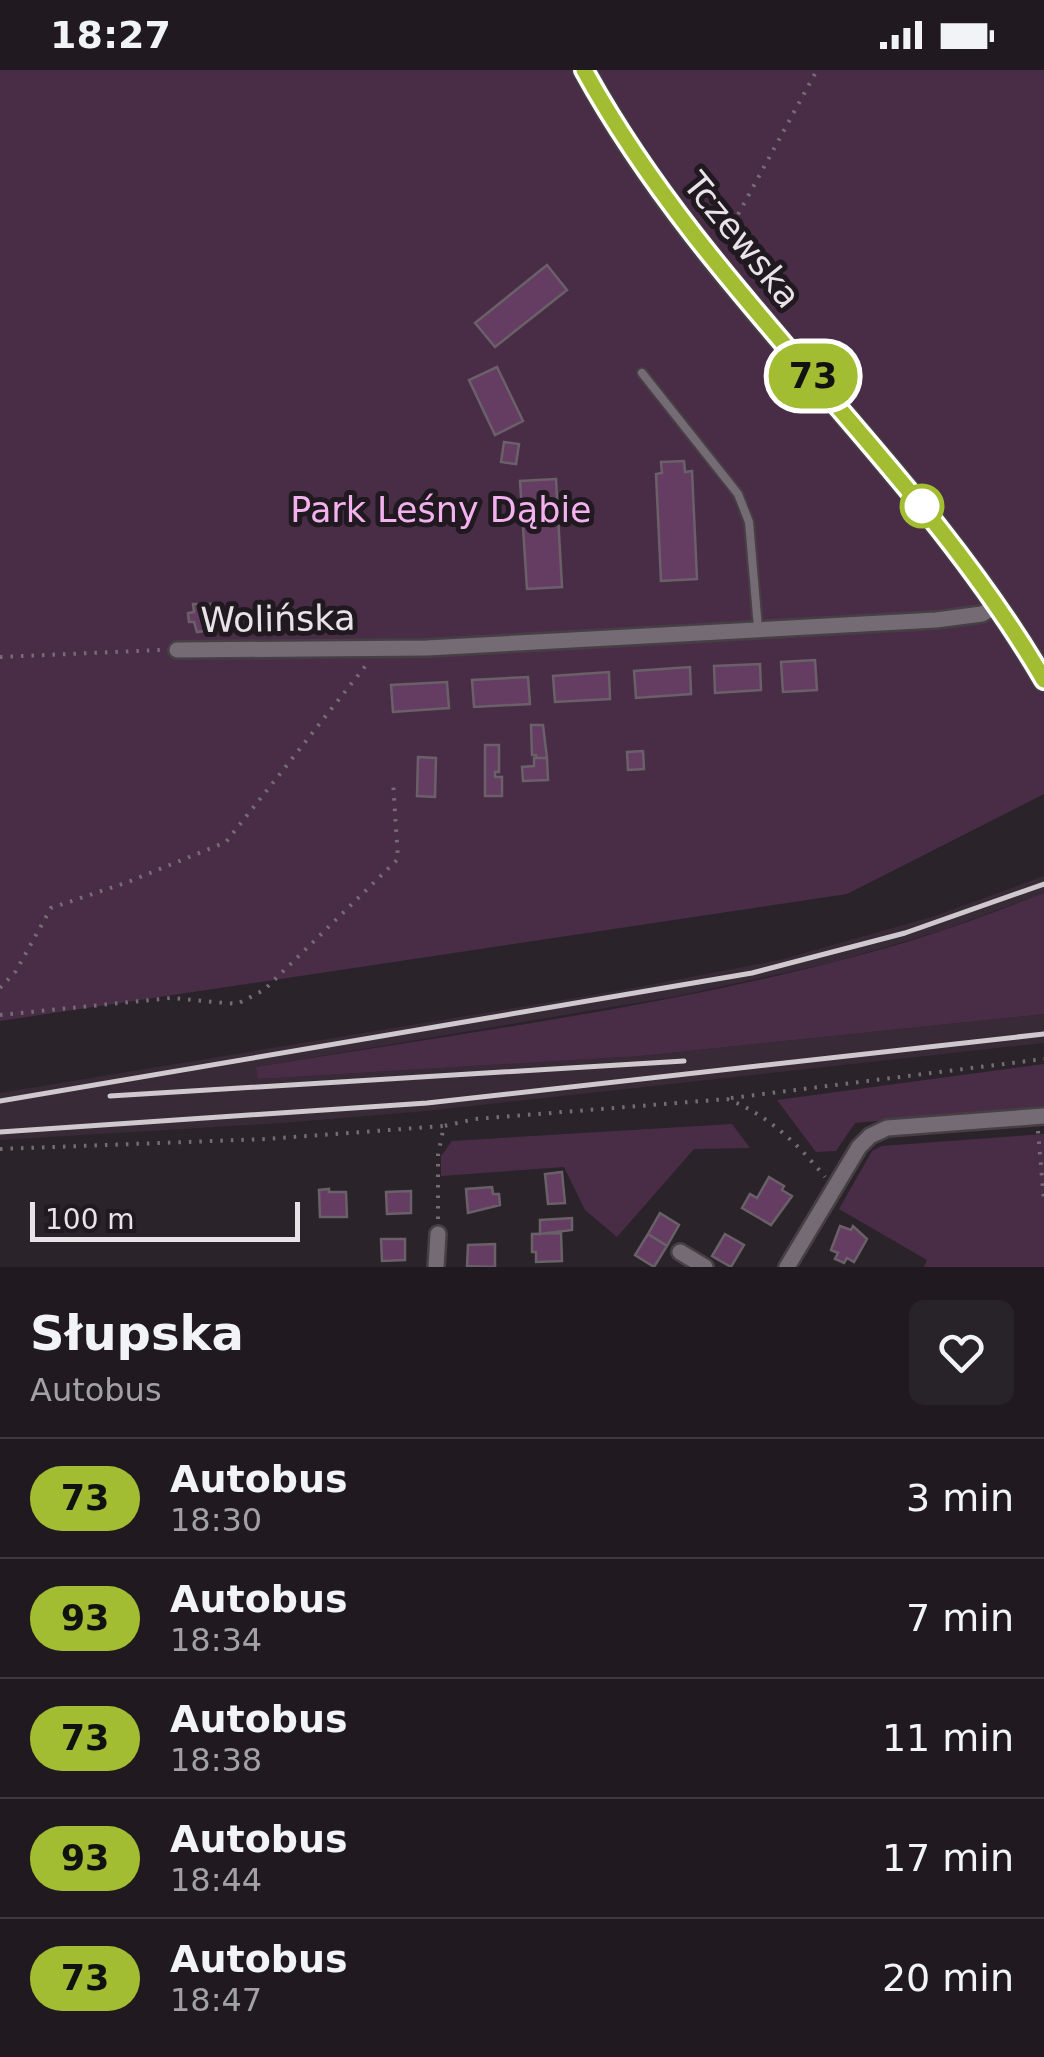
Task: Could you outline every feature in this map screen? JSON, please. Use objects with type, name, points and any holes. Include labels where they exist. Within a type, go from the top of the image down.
[{"type":"street","name":"Tczewska","points":[[584,70],[631,149],[712,258],[929,515],[1044,680]]},
{"type":"street","name":"Wolińska","points":[[170,650],[427,648],[936,620],[982,614],[996,606]]},
{"type":"street","points":[[787,1267],[859,1147],[870,1136],[887,1128],[1040,1116]]},
{"type":"street","points":[[436,1267],[438,1234]]},
{"type":"street","points":[[680,1252],[705,1267]]},
{"type":"lane","points":[[642,373],[738,494],[750,522],[758,629]]},
{"type":"path","points":[[712,258],[766,169],[817,70]]},
{"type":"path","points":[[0,988],[16,970],[51,908],[226,842],[380,648]]},
{"type":"path","name":"Wolińska","points":[[0,658],[82,651],[170,650]]},
{"type":"path","points":[[0,1015],[172,998],[237,1004],[264,990],[398,859],[394,781]]},
{"type":"path","points":[[0,1149],[248,1140],[444,1126],[475,1119],[727,1099],[1044,1059]]},
{"type":"path","points":[[727,1099],[751,1108],[801,1148],[834,1188]]},
{"type":"path","points":[[1040,1116],[1044,1201]]},
{"type":"path","points":[[438,1234],[438,1155],[444,1126]]},
{"type":"shaded area","points":[[1044,876],[1044,893],[940,931],[835,962],[677,996],[256,1067],[259,1079],[640,1056],[1044,1014],[1044,1043],[427,1111],[0,1140],[0,1093],[623,990],[780,960],[935,916]]},
{"type":"green space","name":"Park Leśny Dąbie","points":[[0,70],[1044,70],[1044,794],[847,894],[0,1021]]},
{"type":"green space","points":[[1044,893],[1044,1014],[640,1056],[258,1079],[256,1067],[652,1002],[808,968],[926,936]]},
{"type":"green space","points":[[1044,1064],[1044,1106],[855,1123],[836,1151],[816,1152],[777,1100]]},
{"type":"green space","points":[[732,1124],[750,1148],[694,1149],[617,1237],[585,1210],[564,1167],[441,1176],[441,1156],[452,1141]]},
{"type":"green space","points":[[1044,1134],[1044,1267],[924,1267],[927,1260],[839,1209],[872,1151],[882,1146]]},
{"type":"building","points":[[547,265],[567,290],[495,347],[475,323]]},
{"type":"building","points":[[497,367],[523,421],[495,435],[469,380]]},
{"type":"building","points":[[504,442],[519,444],[516,464],[501,462]]},
{"type":"building","points":[[684,461],[685,472],[692,471],[697,579],[661,581],[656,474],[662,473],[661,462]]},
{"type":"building","points":[[556,479],[562,587],[527,589],[520,481]]},
{"type":"building","points":[[193,604],[218,604],[219,629],[197,632],[194,622],[189,622]]},
{"type":"building","points":[[815,660],[817,690],[783,692],[781,662]]},
{"type":"building","points":[[760,664],[761,690],[715,693],[714,666]]},
{"type":"building","points":[[690,667],[691,694],[636,698],[634,671]]},
{"type":"building","points":[[609,672],[610,699],[555,702],[553,676]]},
{"type":"building","points":[[528,677],[530,704],[474,707],[472,680]]},
{"type":"building","points":[[447,682],[449,708],[393,712],[391,685]]},
{"type":"building","points":[[531,725],[543,725],[547,758],[532,755]]},
{"type":"building","points":[[485,745],[499,745],[499,772],[495,772],[495,777],[502,777],[502,796],[485,796]]},
{"type":"building","points":[[643,751],[644,769],[628,770],[627,752]]},
{"type":"building","points":[[418,757],[436,758],[435,797],[417,796]]},
{"type":"building","points":[[534,758],[547,758],[548,780],[523,781],[522,767],[534,766]]},
{"type":"building","points":[[562,1172],[565,1203],[548,1204],[545,1174]]},
{"type":"building","points":[[769,1177],[792,1196],[771,1225],[742,1208],[750,1194],[757,1198]]},
{"type":"building","points":[[492,1187],[493,1194],[499,1194],[500,1205],[468,1213],[466,1189]]},
{"type":"building","points":[[319,1190],[346,1192],[347,1217],[320,1217]]},
{"type":"building","points":[[411,1191],[411,1213],[387,1214],[386,1192]]},
{"type":"building","points":[[660,1213],[679,1225],[667,1246],[648,1234]]},
{"type":"building","points":[[572,1218],[572,1230],[540,1234],[540,1220]]},
{"type":"building","points":[[840,1226],[851,1230],[853,1226],[867,1239],[854,1262],[835,1259],[838,1253],[831,1250]]},
{"type":"building","points":[[561,1233],[562,1261],[536,1262],[532,1234]]},
{"type":"building","points":[[648,1234],[667,1246],[654,1267],[635,1255]]},
{"type":"building","points":[[725,1234],[744,1245],[731,1267],[712,1256]]},
{"type":"building","points":[[381,1239],[405,1239],[405,1260],[382,1261]]},
{"type":"building","points":[[495,1244],[495,1267],[467,1266],[468,1245]]},
{"type":"railway","points":[[0,1101],[752,973],[905,933],[1044,884]]},
{"type":"railway","points":[[0,1132],[427,1103],[1044,1034]]},
{"type":"railway","points":[[110,1096],[684,1061]]},
{"type":"bus line","name":"73","points":[[584,70],[658,187],[712,258],[929,515],[1044,680]]}]
